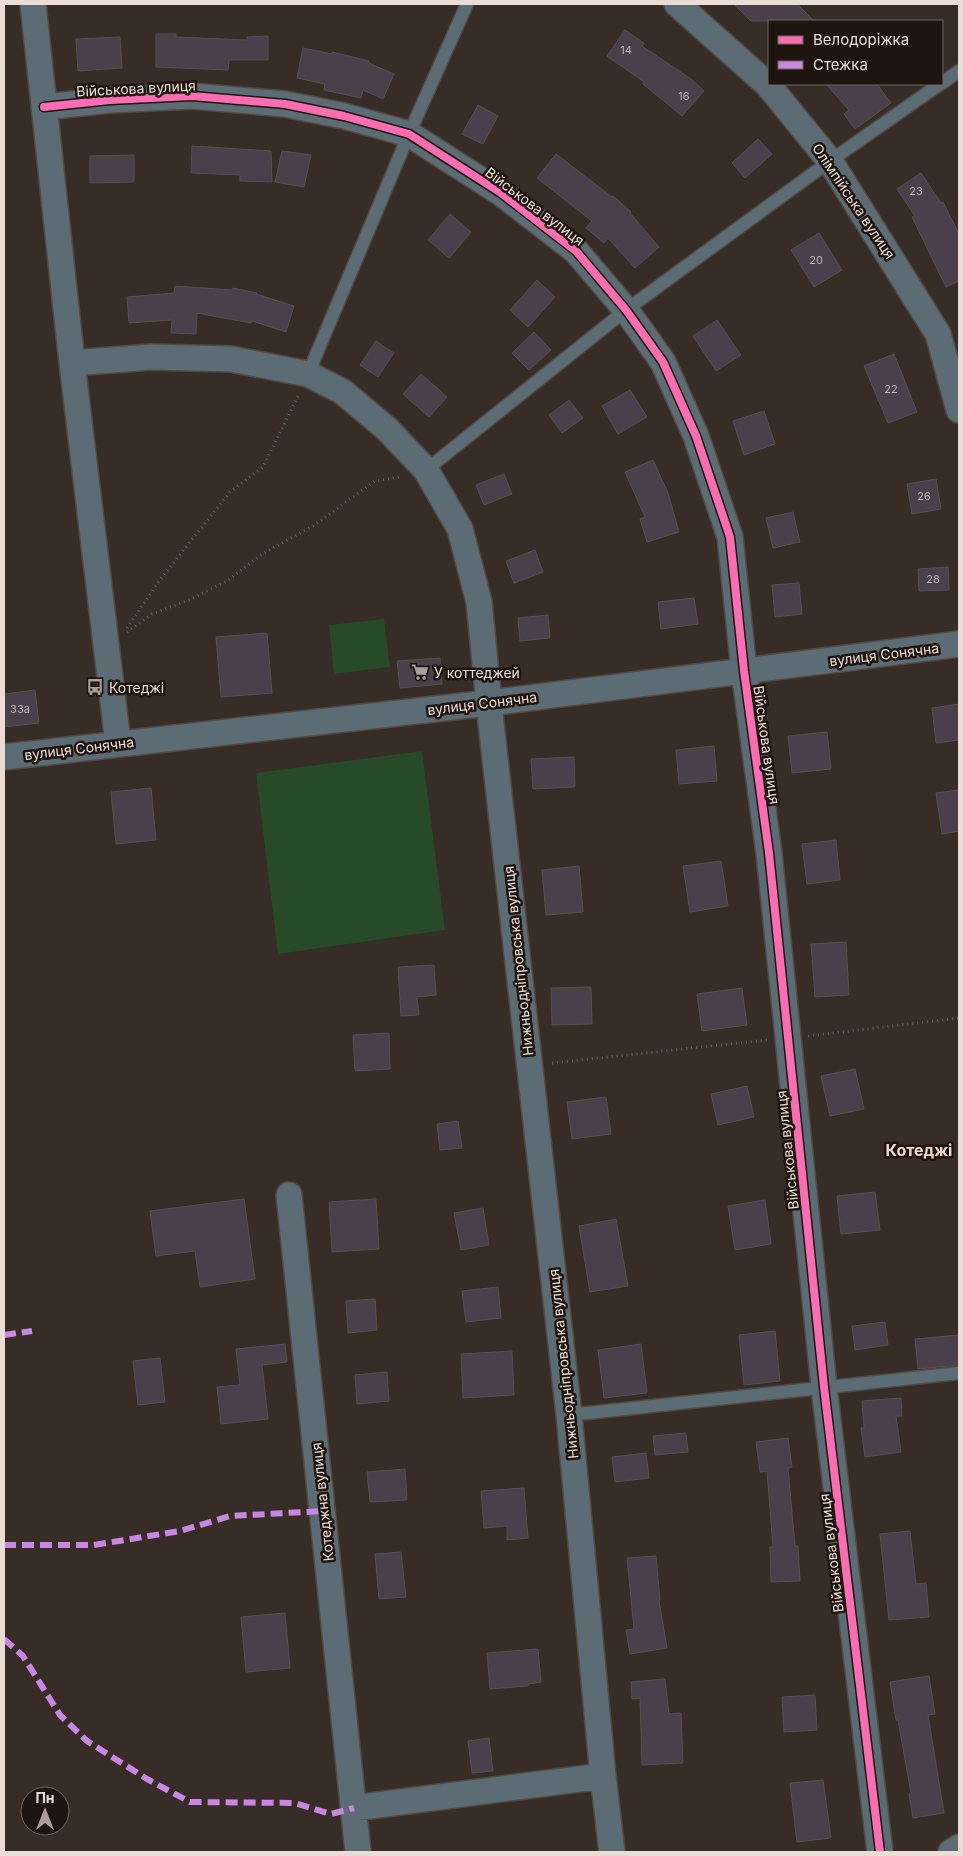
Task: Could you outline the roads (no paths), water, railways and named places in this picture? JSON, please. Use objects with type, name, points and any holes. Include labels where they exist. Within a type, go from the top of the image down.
[{"type":"street","points":[[33,4],[72,363],[113,646],[118,744]]},
{"type":"street","name":"Олімпійська вулиця","points":[[677,4],[768,85],[830,161],[938,334],[959,410]]},
{"type":"street","name":"Військова вулиця","points":[[44,107],[110,100],[192,96],[285,104],[344,116],[409,134],[501,192],[576,251],[626,310],[663,362],[696,436],[730,537],[744,670],[769,853],[824,1387],[880,1852]]},
{"type":"street","name":"Нижньодніпровська вулиця","points":[[72,363],[151,357],[231,359],[308,374],[343,392],[388,429],[426,470],[460,529],[480,602],[489,703],[569,1415],[603,1776],[612,1852]]},
{"type":"street","name":"вулиця Сонячна","points":[[4,757],[489,703],[959,644]]},
{"type":"street","name":"Котеджна вулиця","points":[[289,1195],[349,1750],[358,1852]]},
{"type":"street","points":[[354,1808],[603,1776]]},
{"type":"street","points":[[951,1852],[959,1847]]},
{"type":"lane","points":[[308,374],[409,134],[467,4]]},
{"type":"lane","points":[[943,82],[959,71]]},
{"type":"lane","points":[[426,470],[626,310],[830,161],[938,85]]},
{"type":"lane","points":[[569,1415],[959,1373]]},
{"type":"place","name":"У коттеджей","points":[[420,672]]},
{"type":"place","name":"Котеджі","points":[[95,687]]},
{"type":"district","name":"Котеджі","points":[[919,1150]]}]
